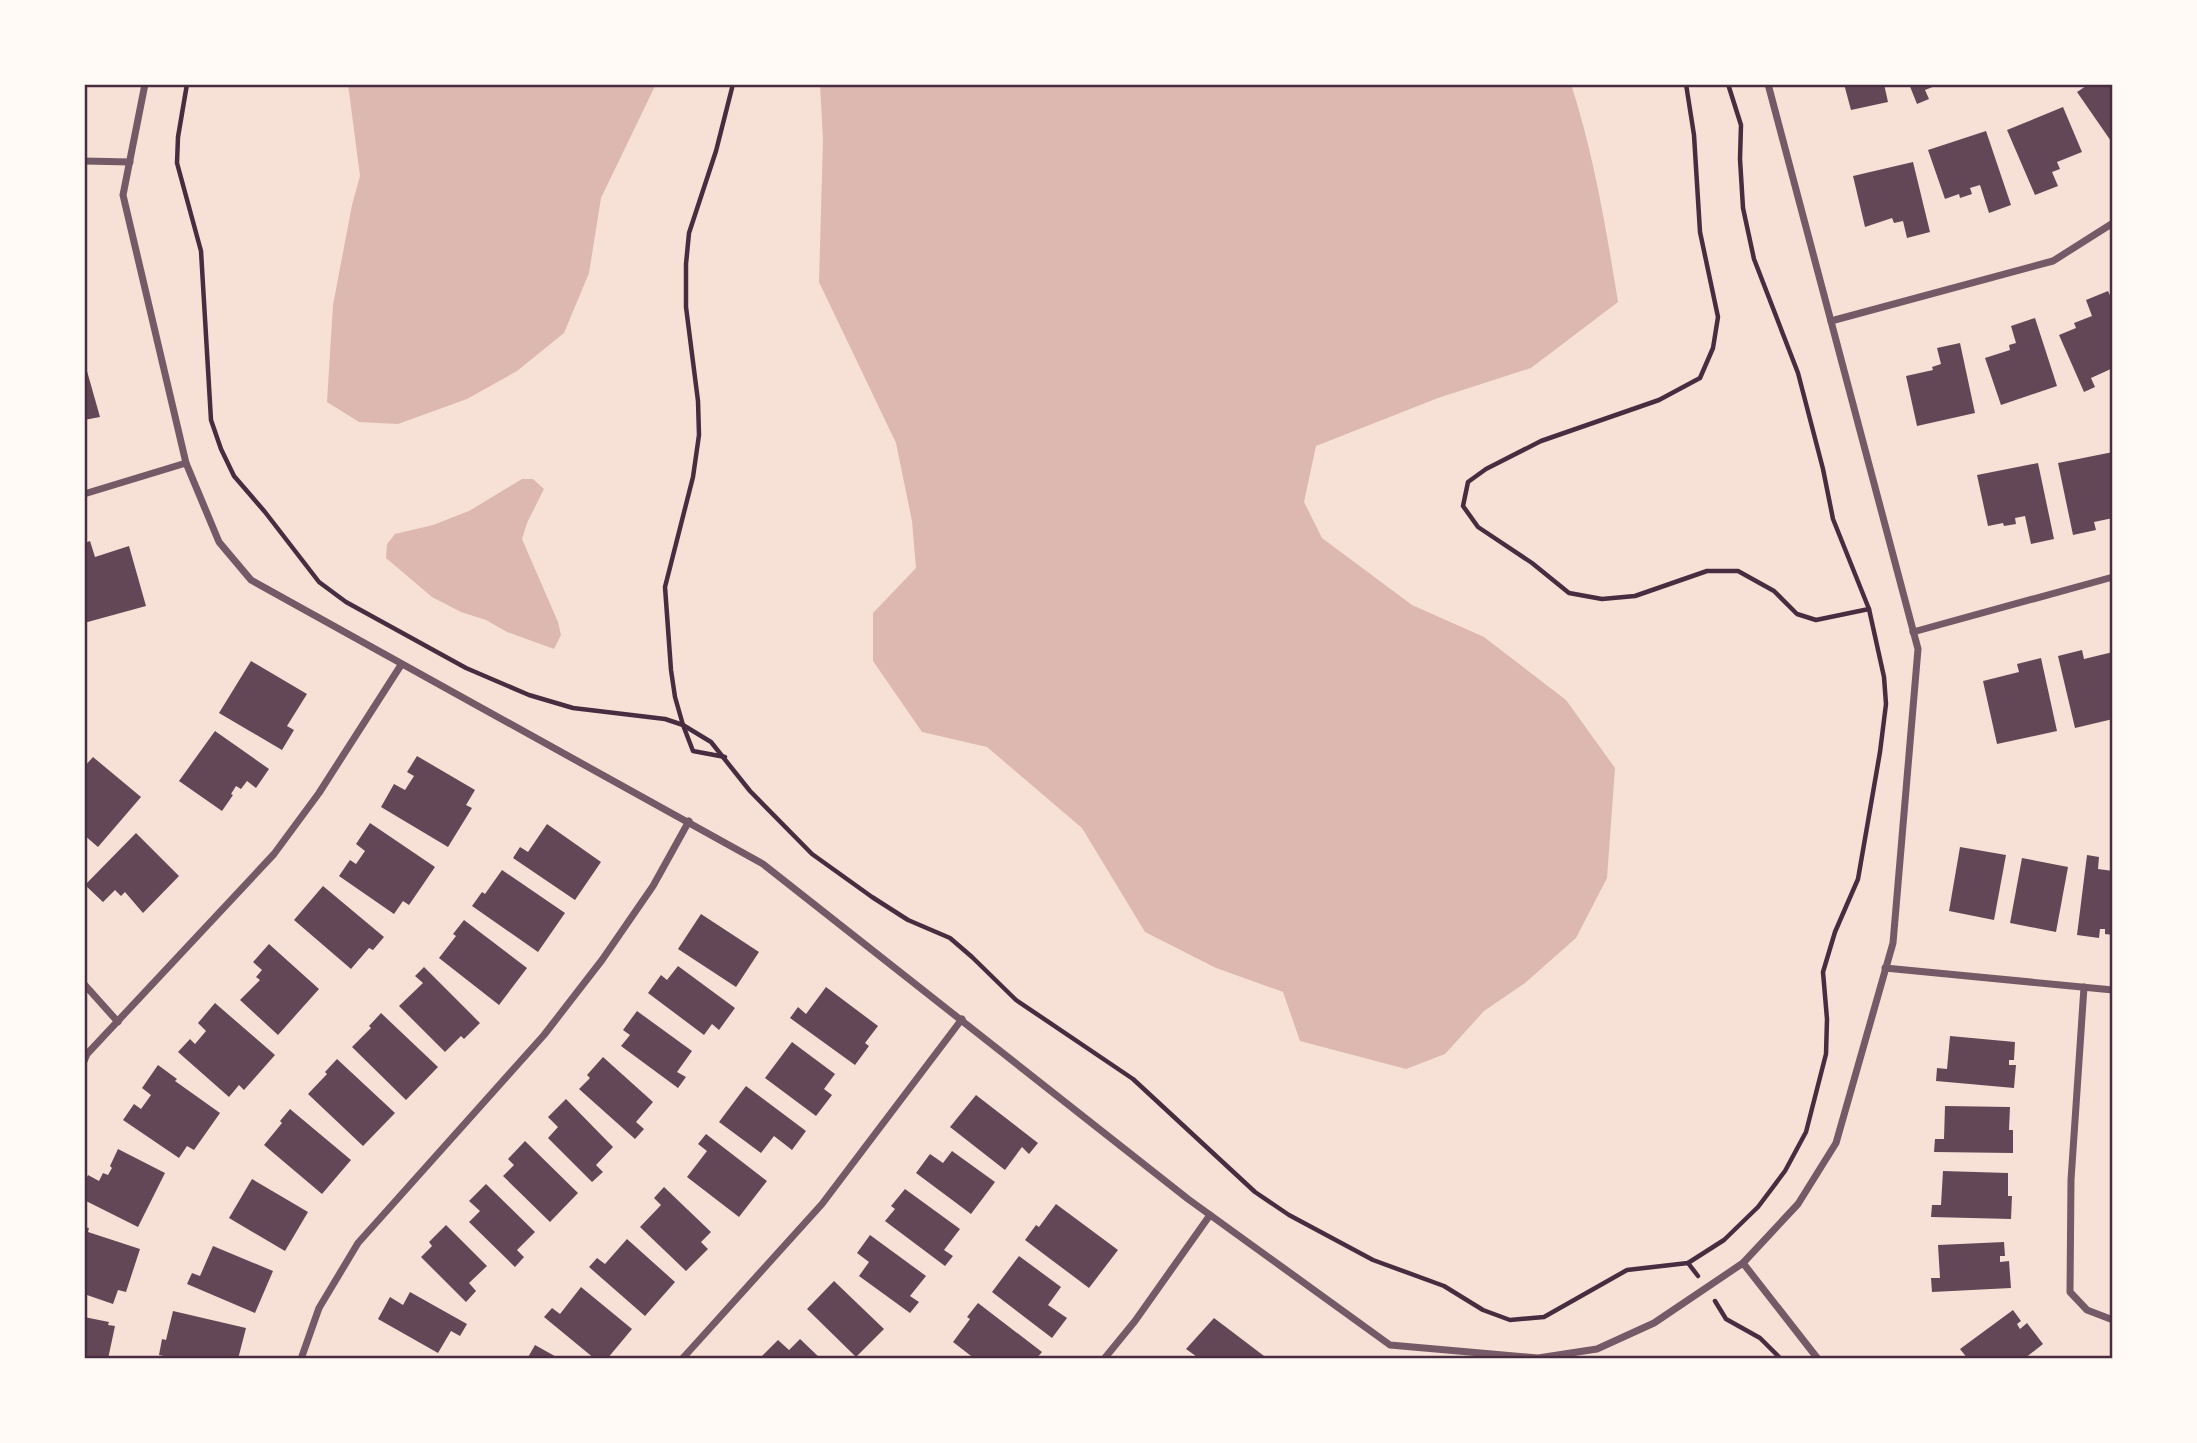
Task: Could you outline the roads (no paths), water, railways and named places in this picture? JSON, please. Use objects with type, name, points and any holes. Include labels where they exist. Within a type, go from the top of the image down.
[{"type":"street","points":[[145,84],[123,195],[186,463],[219,542],[251,580],[401,665],[689,821],[762,864],[1210,1215],[1390,1345],[1538,1358],[1579,1356],[1654,1323],[1743,1263],[1798,1204],[1836,1143],[1893,943],[1918,649],[1768,84]]},
{"type":"street","points":[[84,161],[130,162]]},
{"type":"street","points":[[1831,321],[2053,261],[2113,223]]},
{"type":"street","points":[[84,494],[186,463]]},
{"type":"street","points":[[1913,632],[2113,578]]},
{"type":"street","points":[[84,1061],[87,1054],[274,854],[319,793],[401,665]]},
{"type":"street","points":[[301,1359],[319,1308],[358,1243],[429,1160],[544,1035],[602,960],[653,886],[689,821]]},
{"type":"street","points":[[1885,968],[2113,990]]},
{"type":"street","points":[[84,984],[118,1022]]},
{"type":"street","points":[[2084,987],[2071,1180],[2070,1292],[2087,1310],[2113,1320]]},
{"type":"street","points":[[682,1359],[822,1204],[962,1019]]},
{"type":"street","points":[[1104,1359],[1135,1321],[1210,1215]]},
{"type":"street","points":[[1743,1263],[1818,1359]]}]
